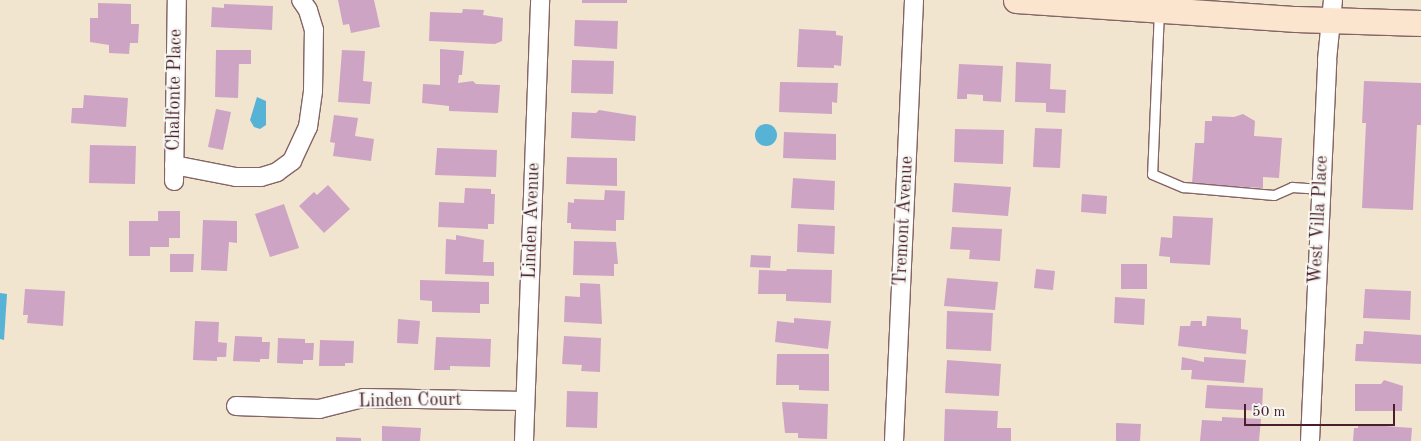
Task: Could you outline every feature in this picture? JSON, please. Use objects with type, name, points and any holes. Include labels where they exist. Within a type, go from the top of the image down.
[{"type":"main road","points":[[1016,0],[1332,10],[1421,23]]},
{"type":"street","name":"Chalfonte Place","points":[[177,0],[174,173],[236,177],[261,177],[277,172],[292,161],[308,127],[313,92],[314,30],[308,10],[301,0]]},
{"type":"street","name":"Linden Avenue","points":[[524,441],[540,0]]},
{"type":"street","name":"Tremont Avenue","points":[[894,441],[914,0]]},
{"type":"street","name":"West Villa Place","points":[[1310,441],[1321,189],[1332,10]]},
{"type":"street","name":"Linden Court","points":[[236,406],[319,409],[363,398],[525,401]]},
{"type":"lane","points":[[1160,5],[1152,174],[1183,187],[1274,195],[1292,187],[1321,189]]},
{"type":"water","points":[[257,97],[266,101],[266,125],[260,129],[254,127],[250,120]]},
{"type":"water","points":[[766,124],[774,127],[777,135],[774,143],[766,146],[758,143],[755,135],[758,127]]},
{"type":"water","points":[[0,293],[7,294],[4,340],[0,339]]},
{"type":"building","points":[[338,0],[374,0],[380,27],[351,33],[349,24],[343,25]]},
{"type":"building","points":[[582,0],[627,0],[627,3],[582,3]]},
{"type":"building","points":[[98,3],[131,4],[131,24],[139,24],[138,43],[130,43],[129,54],[109,53],[109,45],[90,42],[90,18],[98,18]]},
{"type":"building","points":[[224,4],[273,6],[272,30],[211,27],[212,7],[224,8]]},
{"type":"building","points":[[463,9],[484,10],[483,15],[503,18],[502,41],[495,44],[429,41],[430,12],[462,13]]},
{"type":"building","points":[[575,20],[618,21],[617,49],[574,46]]},
{"type":"building","points":[[799,29],[836,31],[836,35],[843,36],[841,66],[834,65],[834,68],[797,67]]},
{"type":"building","points":[[440,49],[464,51],[462,75],[459,75],[458,83],[473,81],[476,84],[500,85],[498,113],[449,111],[449,106],[422,103],[423,84],[440,85]]},
{"type":"building","points":[[216,50],[251,50],[251,64],[239,64],[238,98],[215,97]]},
{"type":"building","points":[[342,50],[365,51],[363,81],[372,82],[370,104],[338,102]]},
{"type":"building","points":[[572,60],[614,61],[613,94],[571,93]]},
{"type":"building","points":[[1016,62],[1051,64],[1050,89],[1066,90],[1065,113],[1046,112],[1046,103],[1015,102]]},
{"type":"building","points":[[959,64],[1003,66],[1001,102],[983,101],[983,95],[967,94],[967,99],[957,99]]},
{"type":"building","points":[[1364,81],[1421,83],[1421,125],[1417,125],[1413,210],[1362,208],[1366,123],[1362,123]]},
{"type":"building","points":[[780,82],[838,83],[837,103],[832,102],[832,114],[779,112]]},
{"type":"building","points":[[84,95],[128,98],[126,127],[71,123],[72,108],[83,108]]},
{"type":"building","points":[[216,109],[231,112],[223,150],[208,147]]},
{"type":"building","points":[[599,110],[636,116],[635,141],[571,138],[572,112],[596,113]]},
{"type":"building","points":[[1243,114],[1255,121],[1254,136],[1282,138],[1279,178],[1263,177],[1263,188],[1192,184],[1195,143],[1204,143],[1205,121],[1212,121],[1212,116],[1234,117]]},
{"type":"building","points":[[334,115],[358,118],[355,136],[374,139],[371,161],[333,156],[335,143],[330,142]]},
{"type":"building","points":[[1035,128],[1062,129],[1060,168],[1033,167]]},
{"type":"building","points":[[955,129],[1004,130],[1003,164],[954,162]]},
{"type":"building","points":[[784,132],[836,134],[836,160],[783,158]]},
{"type":"building","points":[[90,145],[136,146],[135,184],[89,183]]},
{"type":"building","points":[[437,148],[497,150],[496,177],[435,175]]},
{"type":"building","points":[[567,157],[617,158],[617,186],[566,184]]},
{"type":"building","points":[[793,178],[835,181],[834,210],[791,208]]},
{"type":"building","points":[[954,183],[1011,187],[1008,216],[952,212]]},
{"type":"building","points":[[328,185],[350,209],[324,233],[299,206],[314,192],[317,195]]},
{"type":"building","points":[[465,188],[491,189],[491,194],[495,194],[494,224],[488,224],[488,229],[438,227],[439,202],[464,203]]},
{"type":"building","points":[[605,190],[625,191],[624,220],[616,220],[616,231],[571,229],[571,223],[567,223],[568,202],[574,203],[574,199],[604,200]]},
{"type":"building","points":[[1082,194],[1107,196],[1106,214],[1081,212]]},
{"type":"building","points":[[284,204],[299,248],[270,257],[255,214]]},
{"type":"building","points":[[158,211],[180,211],[180,238],[169,238],[169,247],[150,247],[150,256],[129,256],[129,221],[158,221]]},
{"type":"building","points":[[1173,216],[1213,218],[1210,265],[1170,263],[1170,257],[1159,256],[1161,237],[1172,238]]},
{"type":"building","points":[[203,220],[237,221],[237,243],[229,242],[227,271],[201,270]]},
{"type":"building","points":[[798,224],[835,226],[834,254],[797,252]]},
{"type":"building","points":[[952,227],[1002,229],[1000,261],[969,259],[970,250],[950,249]]},
{"type":"building","points":[[456,235],[484,240],[483,262],[494,262],[494,276],[445,274],[446,239],[456,240]]},
{"type":"building","points":[[574,241],[616,242],[618,264],[614,264],[614,276],[573,275]]},
{"type":"building","points":[[170,254],[194,254],[193,272],[170,272]]},
{"type":"building","points":[[751,255],[771,256],[770,268],[750,267]]},
{"type":"building","points":[[1121,264],[1147,264],[1147,289],[1121,289]]},
{"type":"building","points":[[787,269],[832,270],[831,303],[786,301],[786,294],[758,294],[759,270],[786,271]]},
{"type":"building","points":[[1036,269],[1055,271],[1053,290],[1034,288]]},
{"type":"building","points":[[947,278],[998,282],[995,310],[944,306]]},
{"type":"building","points":[[420,280],[489,282],[489,304],[480,304],[480,313],[432,312],[432,301],[420,300]]},
{"type":"building","points":[[580,283],[600,284],[602,324],[564,322],[565,296],[580,297]]},
{"type":"building","points":[[25,289],[65,291],[63,326],[27,323],[28,315],[23,315]]},
{"type":"building","points":[[1365,289],[1411,291],[1410,320],[1363,318]]},
{"type":"building","points":[[1115,297],[1145,299],[1144,325],[1114,323]]},
{"type":"building","points":[[947,311],[993,313],[991,351],[946,349]]},
{"type":"building","points":[[1207,316],[1241,318],[1241,329],[1248,330],[1246,354],[1178,346],[1180,326],[1190,326],[1191,321],[1202,321],[1202,326],[1206,326]]},
{"type":"building","points":[[794,318],[831,321],[828,349],[775,342],[777,321],[794,323]]},
{"type":"building","points":[[398,319],[420,321],[418,344],[397,343]]},
{"type":"building","points":[[195,321],[219,322],[218,342],[227,343],[226,357],[217,357],[217,361],[193,360]]},
{"type":"building","points":[[1364,331],[1421,335],[1421,364],[1355,361],[1356,344],[1363,344]]},
{"type":"building","points":[[235,336],[262,337],[262,342],[270,342],[269,359],[260,359],[260,362],[233,361]]},
{"type":"building","points":[[564,336],[601,338],[600,372],[581,371],[582,365],[562,364]]},
{"type":"building","points":[[436,337],[491,339],[490,367],[450,366],[450,370],[434,370]]},
{"type":"building","points":[[278,338],[305,339],[305,343],[314,343],[313,360],[303,360],[303,364],[277,363]]},
{"type":"building","points":[[320,340],[354,341],[353,363],[345,363],[345,366],[319,366]]},
{"type":"building","points":[[777,354],[829,354],[829,391],[799,390],[799,385],[776,385]]},
{"type":"building","points":[[1182,357],[1204,362],[1204,357],[1246,360],[1244,383],[1191,379],[1192,370],[1181,370]]},
{"type":"building","points":[[947,360],[1001,364],[999,396],[945,393]]},
{"type":"building","points":[[1384,380],[1403,386],[1402,411],[1355,411],[1355,384],[1381,384]]},
{"type":"building","points":[[1207,385],[1263,388],[1262,411],[1205,408]]},
{"type":"building","points":[[567,391],[598,392],[597,428],[566,427]]},
{"type":"building","points":[[782,402],[828,404],[827,439],[798,438],[798,433],[785,433]]},
{"type":"building","points":[[945,409],[998,411],[997,428],[1011,428],[1011,441],[944,441]]},
{"type":"building","points":[[1222,417],[1261,419],[1259,441],[1200,441],[1202,420],[1222,421]]},
{"type":"building","points":[[1116,423],[1141,424],[1140,441],[1116,441]]},
{"type":"building","points":[[1358,424],[1412,428],[1411,441],[1353,441],[1354,428],[1358,428]]},
{"type":"building","points":[[382,426],[421,428],[420,441],[382,441]]},
{"type":"building","points":[[336,437],[361,438],[361,441],[336,441]]}]
